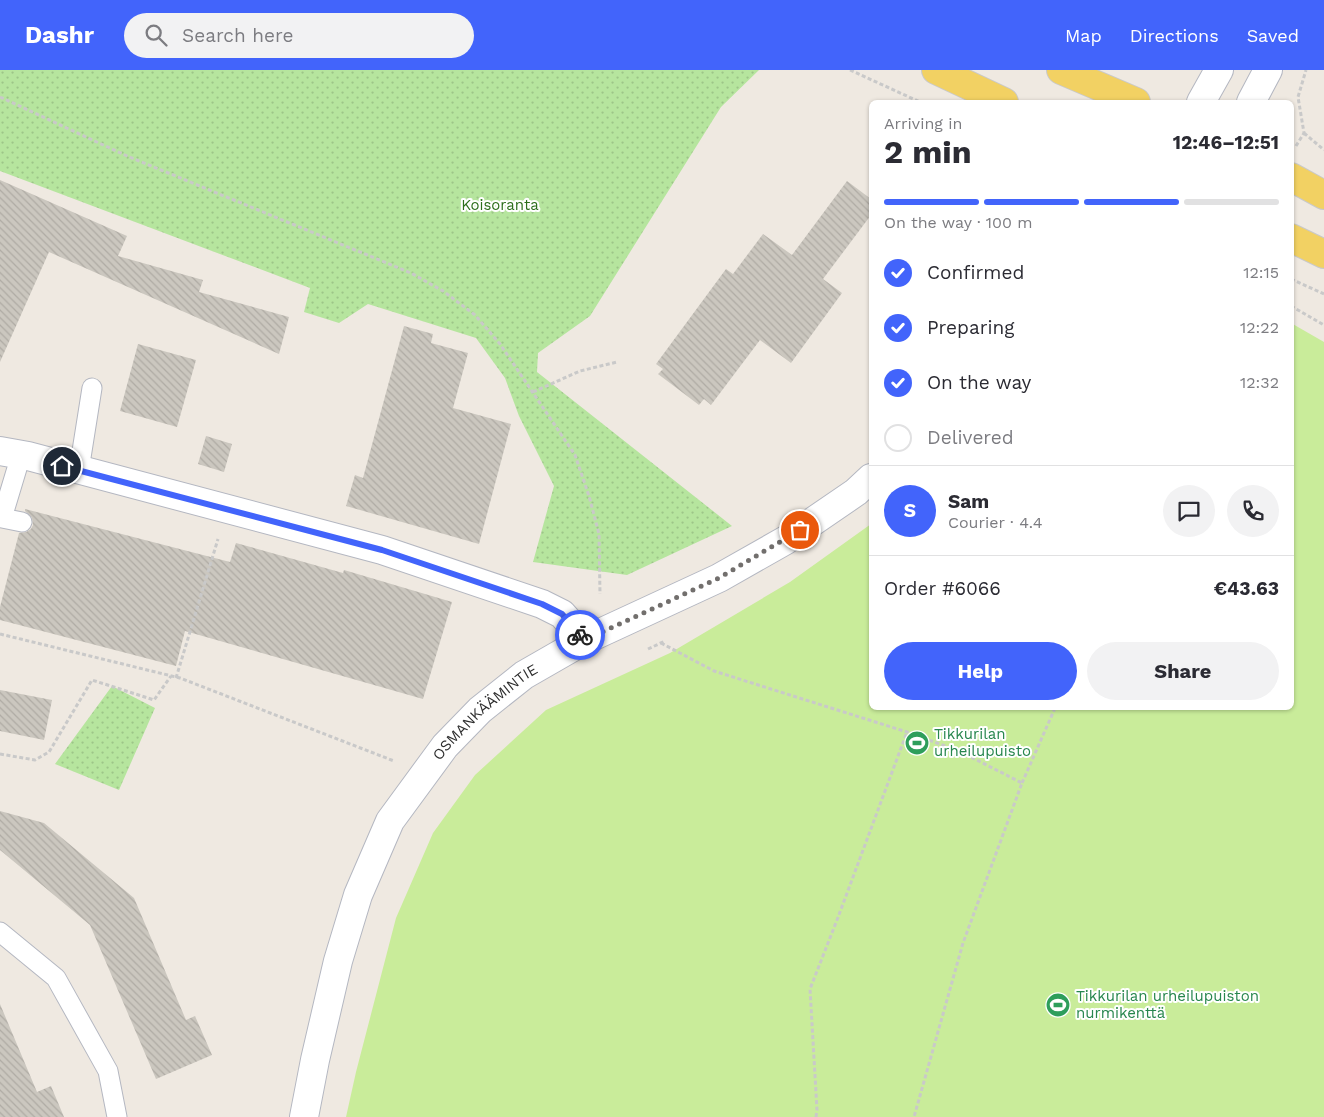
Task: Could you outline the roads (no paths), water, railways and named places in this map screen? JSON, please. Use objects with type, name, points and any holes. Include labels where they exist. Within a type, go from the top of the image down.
[{"type":"main road","points":[[936,70],[1000,100]]},
{"type":"main road","points":[[1060,70],[1131,100]]},
{"type":"main road","points":[[1294,179],[1324,195]]},
{"type":"main road","points":[[1294,239],[1324,254]]},
{"type":"street","points":[[1202,100],[1219,70]]},
{"type":"street","points":[[1252,100],[1268,70]]},
{"type":"street","points":[[11,453],[382,550],[542,604],[562,614],[585,640]]},
{"type":"street","name":"OSMANKÄÄMINTIE","points":[[304,1117],[338,961],[358,895],[390,821],[445,746],[480,710],[524,675],[585,640],[719,578],[786,540],[856,492],[869,480]]},
{"type":"lane","points":[[79,470],[92,388]]},
{"type":"lane","points":[[11,453],[2,518],[22,522]]},
{"type":"lane","points":[[0,932],[56,978],[108,1071],[117,1117]]},
{"type":"place","name":"Tikkurilan urheilupuisto","points":[[917,743]]},
{"type":"place","name":"Tikkurilan urheilupuiston nurmikenttä","points":[[1058,1005]]},
{"type":"park label","name":"Koisoranta","points":[[500,205]]}]
